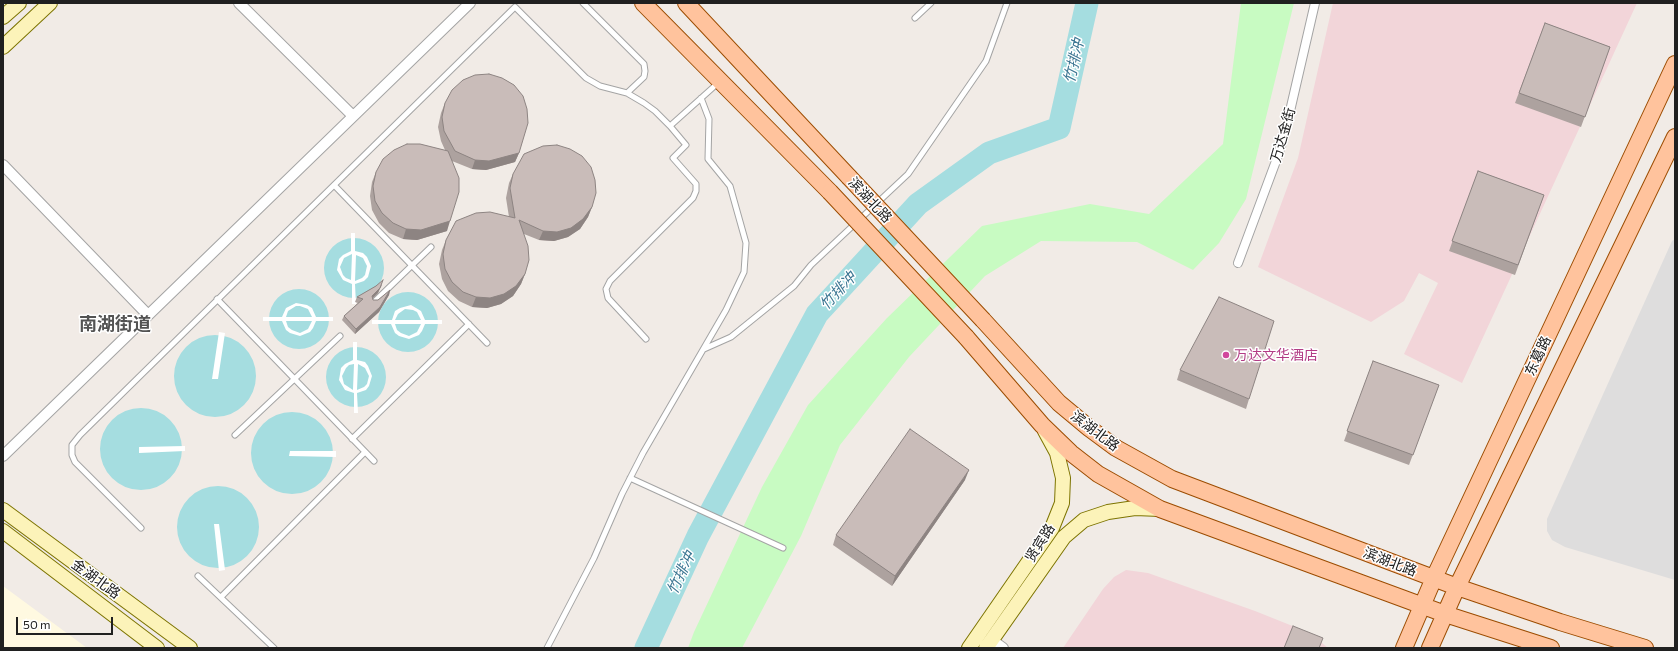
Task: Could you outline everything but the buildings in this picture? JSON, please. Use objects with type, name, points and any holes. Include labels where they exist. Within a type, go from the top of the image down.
[{"type":"main road","points":[[3,17],[18,3]]},
{"type":"main road","points":[[3,47],[50,3]]},
{"type":"main road","name":"滨湖北路","points":[[643,3],[830,192],[966,338],[1042,426],[1071,453],[1098,474],[1160,509],[1422,606],[1551,648]]},
{"type":"main road","name":"滨湖北路","points":[[686,3],[1059,403],[1116,448],[1172,479],[1457,587],[1560,622],[1645,648]]},
{"type":"main road","name":"东葛路","points":[[1404,648],[1434,578],[1675,64]]},
{"type":"main road","name":"东葛路","points":[[1430,648],[1457,587],[1675,137]]},
{"type":"main road","name":"贤宾路","points":[[969,648],[1052,528],[1062,503],[1063,478],[1056,453],[1042,426]]},
{"type":"main road","name":"贤宾路","points":[[994,645],[1064,537],[1084,520],[1108,512],[1135,508],[1160,509]]},
{"type":"main road","name":"金湖北路","points":[[3,510],[190,648]]},
{"type":"main road","name":"金湖北路","points":[[3,531],[157,648]]},
{"type":"street","points":[[239,3],[353,116]]},
{"type":"street","points":[[3,456],[470,3]]},
{"type":"street","name":"万达金街","points":[[1238,263],[1284,137],[1316,3]]},
{"type":"street","points":[[3,165],[148,316]]},
{"type":"lane","points":[[141,528],[75,462],[72,454],[72,445],[80,434],[520,3]]},
{"type":"lane","points":[[583,3],[644,64],[644,77],[627,93]]},
{"type":"lane","points":[[915,18],[931,3]]},
{"type":"lane","points":[[703,349],[731,337],[794,286],[811,265],[908,174],[986,61],[1007,3]]},
{"type":"lane","points":[[515,7],[586,78],[600,86],[627,93],[655,111],[686,145],[673,158],[696,184],[696,191],[693,198],[610,281],[606,289],[608,298],[646,339]]},
{"type":"lane","points":[[670,126],[720,81]]},
{"type":"lane","points":[[547,648],[594,558],[630,478],[643,453],[726,310],[744,272],[746,243],[730,186],[708,159],[709,119],[701,98]]},
{"type":"lane","points":[[334,185],[487,343]]},
{"type":"lane","points":[[374,302],[431,247]]},
{"type":"lane","points":[[217,300],[374,461]]},
{"type":"lane","points":[[352,439],[469,324]]},
{"type":"lane","points":[[235,435],[340,336]]},
{"type":"lane","points":[[221,598],[365,452]]},
{"type":"lane","points":[[630,478],[783,548]]},
{"type":"lane","points":[[198,576],[274,648]]},
{"type":"shaded area","points":[[1333,3],[1637,3],[1462,383],[1404,354],[1438,283],[1419,273],[1404,301],[1371,322],[1258,267],[1298,158]]},
{"type":"shaded area","points":[[1675,239],[1675,580],[1565,547],[1552,540],[1547,531],[1547,519],[1672,241]]},
{"type":"shaded area","points":[[1126,570],[1148,573],[1255,611],[1310,633],[1328,648],[1063,648],[1103,589],[1114,577]]},
{"type":"shaded area","points":[[3,586],[87,648],[3,648]]},
{"type":"green space","points":[[1241,3],[1294,3],[1246,199],[1219,243],[1193,270],[1137,242],[1041,241],[985,276],[909,357],[840,445],[801,536],[742,648],[688,648],[694,632],[762,487],[808,405],[887,318],[982,226],[1090,204],[1149,214],[1223,144]]},
{"type":"water","points":[[348,238],[360,238],[371,243],[379,251],[384,262],[382,280],[371,293],[360,298],[348,298],[337,293],[329,285],[324,274],[324,262],[329,251],[337,243]]},
{"type":"water","points":[[293,289],[305,289],[321,297],[327,307],[329,319],[327,331],[321,341],[305,349],[293,349],[277,341],[269,325],[269,313],[277,297]]},
{"type":"water","points":[[402,292],[414,292],[430,300],[436,310],[438,322],[436,334],[430,344],[414,352],[402,352],[386,344],[378,328],[378,316],[386,300]]},
{"type":"water","points":[[215,335],[231,338],[244,347],[253,360],[256,376],[253,392],[244,405],[231,414],[215,417],[199,414],[186,405],[177,392],[174,376],[177,360],[186,347],[199,338]]},
{"type":"water","points":[[350,347],[362,347],[378,355],[384,365],[386,377],[384,389],[378,399],[362,407],[350,407],[334,399],[326,383],[326,371],[334,355]]},
{"type":"water","points":[[141,408],[157,411],[170,420],[179,433],[182,449],[179,465],[170,478],[157,487],[141,490],[125,487],[112,478],[103,465],[100,449],[103,433],[112,420],[125,411]]},
{"type":"water","points":[[292,412],[308,415],[321,424],[330,437],[333,453],[330,469],[321,482],[308,491],[292,494],[276,491],[263,482],[254,469],[251,453],[254,437],[263,424],[276,415]]},
{"type":"water","points":[[218,486],[234,489],[247,498],[256,511],[259,527],[256,543],[247,556],[234,565],[218,568],[202,565],[189,556],[180,543],[177,527],[180,511],[189,498],[202,489]]},
{"type":"pier","points":[[351,233],[355,233],[355,251],[363,253],[367,257],[371,266],[368,277],[364,281],[355,284],[356,304],[352,304],[352,284],[343,280],[337,270],[339,259],[351,251]],"holes":[[[352,254],[351,280],[343,275],[340,267],[344,258]],[[356,255],[363,258],[367,266],[365,275],[355,281]]]},
{"type":"pier","points":[[296,303],[307,305],[312,308],[316,317],[333,317],[333,321],[316,321],[310,332],[300,336],[286,330],[282,321],[263,321],[263,317],[282,317],[286,308]],"holes":[[[296,306],[308,309],[312,317],[286,317],[288,311]],[[286,321],[312,321],[308,329],[300,333],[288,327]]]},
{"type":"pier","points":[[411,305],[421,311],[425,320],[442,320],[442,324],[425,324],[419,335],[409,339],[395,333],[391,324],[372,324],[372,320],[392,320],[395,311]],"holes":[[[405,309],[417,312],[421,320],[395,320],[398,314]],[[395,324],[421,324],[417,332],[409,336],[397,330]]]},
{"type":"pier","points":[[219,332],[225,333],[218,379],[212,379]]},
{"type":"pier","points":[[353,342],[357,342],[357,360],[365,362],[372,376],[366,390],[357,393],[358,413],[354,413],[354,393],[345,390],[339,380],[341,368],[353,360]],"holes":[[[354,364],[353,389],[353,390],[344,384],[342,376],[346,368],[349,365]],[[358,364],[365,368],[369,376],[367,384],[357,390]]]},
{"type":"pier","points":[[185,446],[185,451],[139,453],[139,447]]},
{"type":"pier","points":[[290,451],[336,451],[336,457],[289,456]]},
{"type":"pier","points":[[214,524],[219,524],[225,570],[219,571]]},
{"type":"waterway","name":"竹排冲","points":[[646,648],[698,536],[817,314],[918,204],[989,153],[1059,128],[1087,3]]},
{"type":"place","name":"万达文华酒店","points":[[1226,355]]},
{"type":"district","name":"南湖街道","points":[[115,324]]}]
